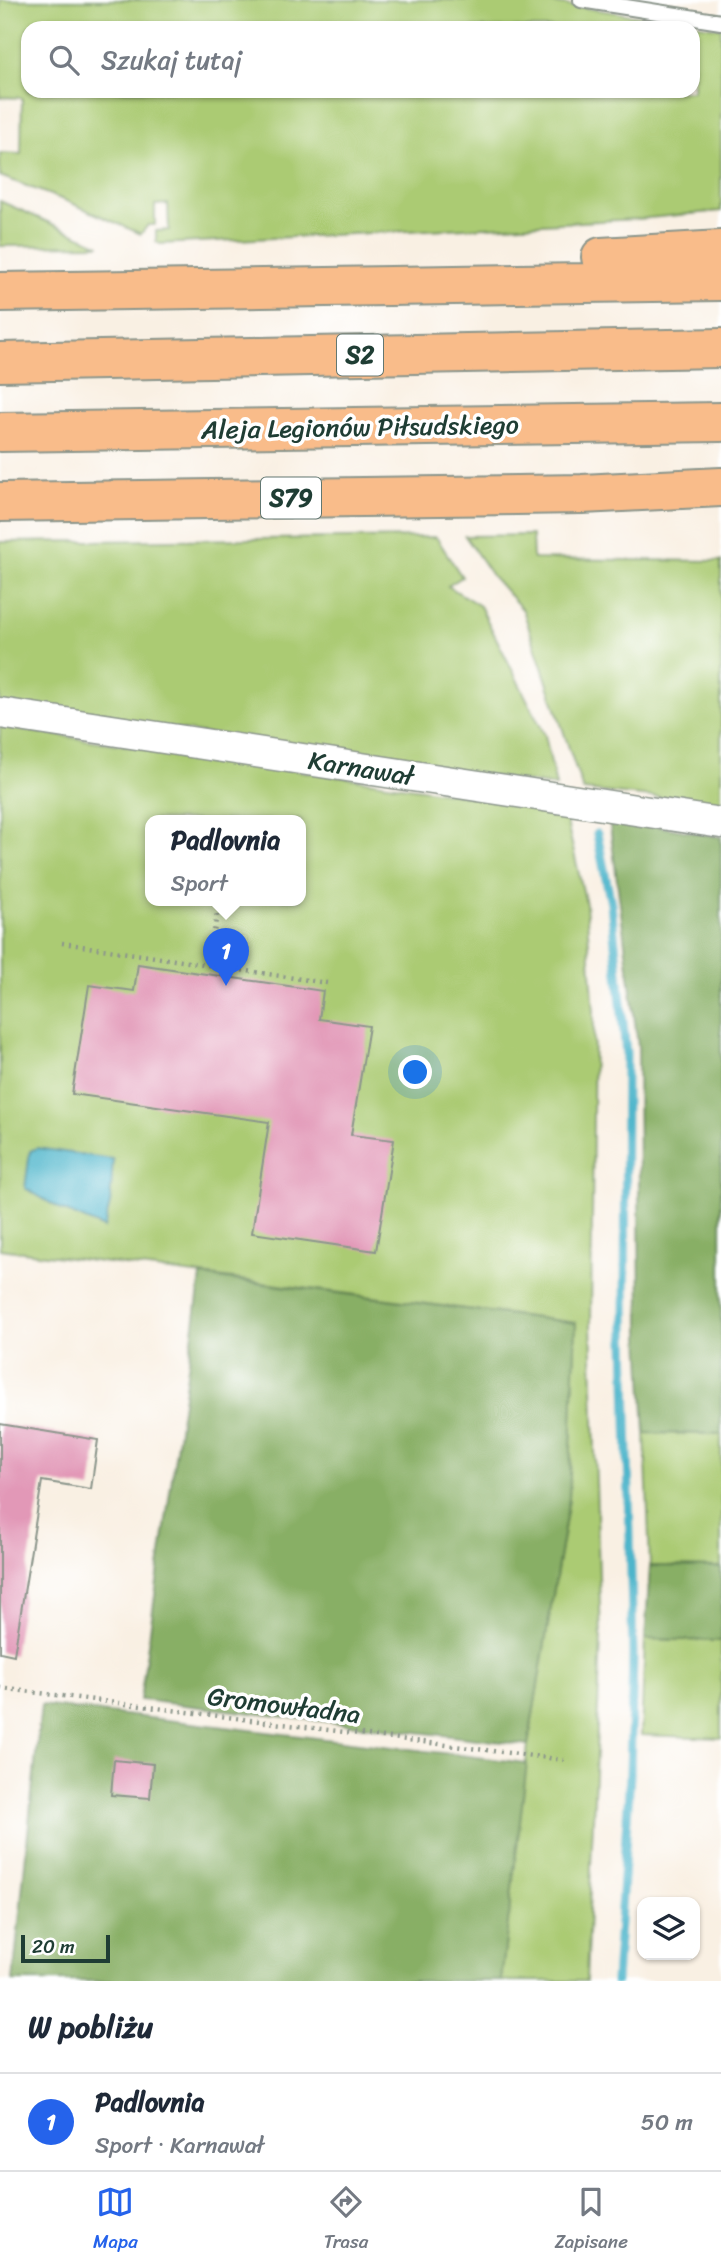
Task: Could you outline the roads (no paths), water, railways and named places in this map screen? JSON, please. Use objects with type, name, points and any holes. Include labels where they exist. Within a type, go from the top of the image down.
[{"type":"highway","points":[[327,285],[571,258],[721,250]]},
{"type":"highway","points":[[0,292],[721,281]]},
{"type":"highway","name":"S2","points":[[0,362],[721,348]]},
{"type":"highway","name":"Aleja Legionów Piłsudskiego","points":[[0,432],[721,422]]},
{"type":"highway","name":"S79","points":[[0,502],[582,494],[721,487]]},
{"type":"street","name":"Karnawał","points":[[0,713],[721,823]]},
{"type":"lane","points":[[582,0],[721,22]]},
{"type":"water","points":[[37,1148],[113,1159],[110,1204],[104,1228],[62,1210],[25,1188],[30,1151]]},
{"type":"waterway","points":[[597,834],[611,904],[626,1053],[625,1338],[633,1655],[630,1775],[616,1981]]},
{"type":"place","name":"Padlovnia","points":[[226,986]]}]
